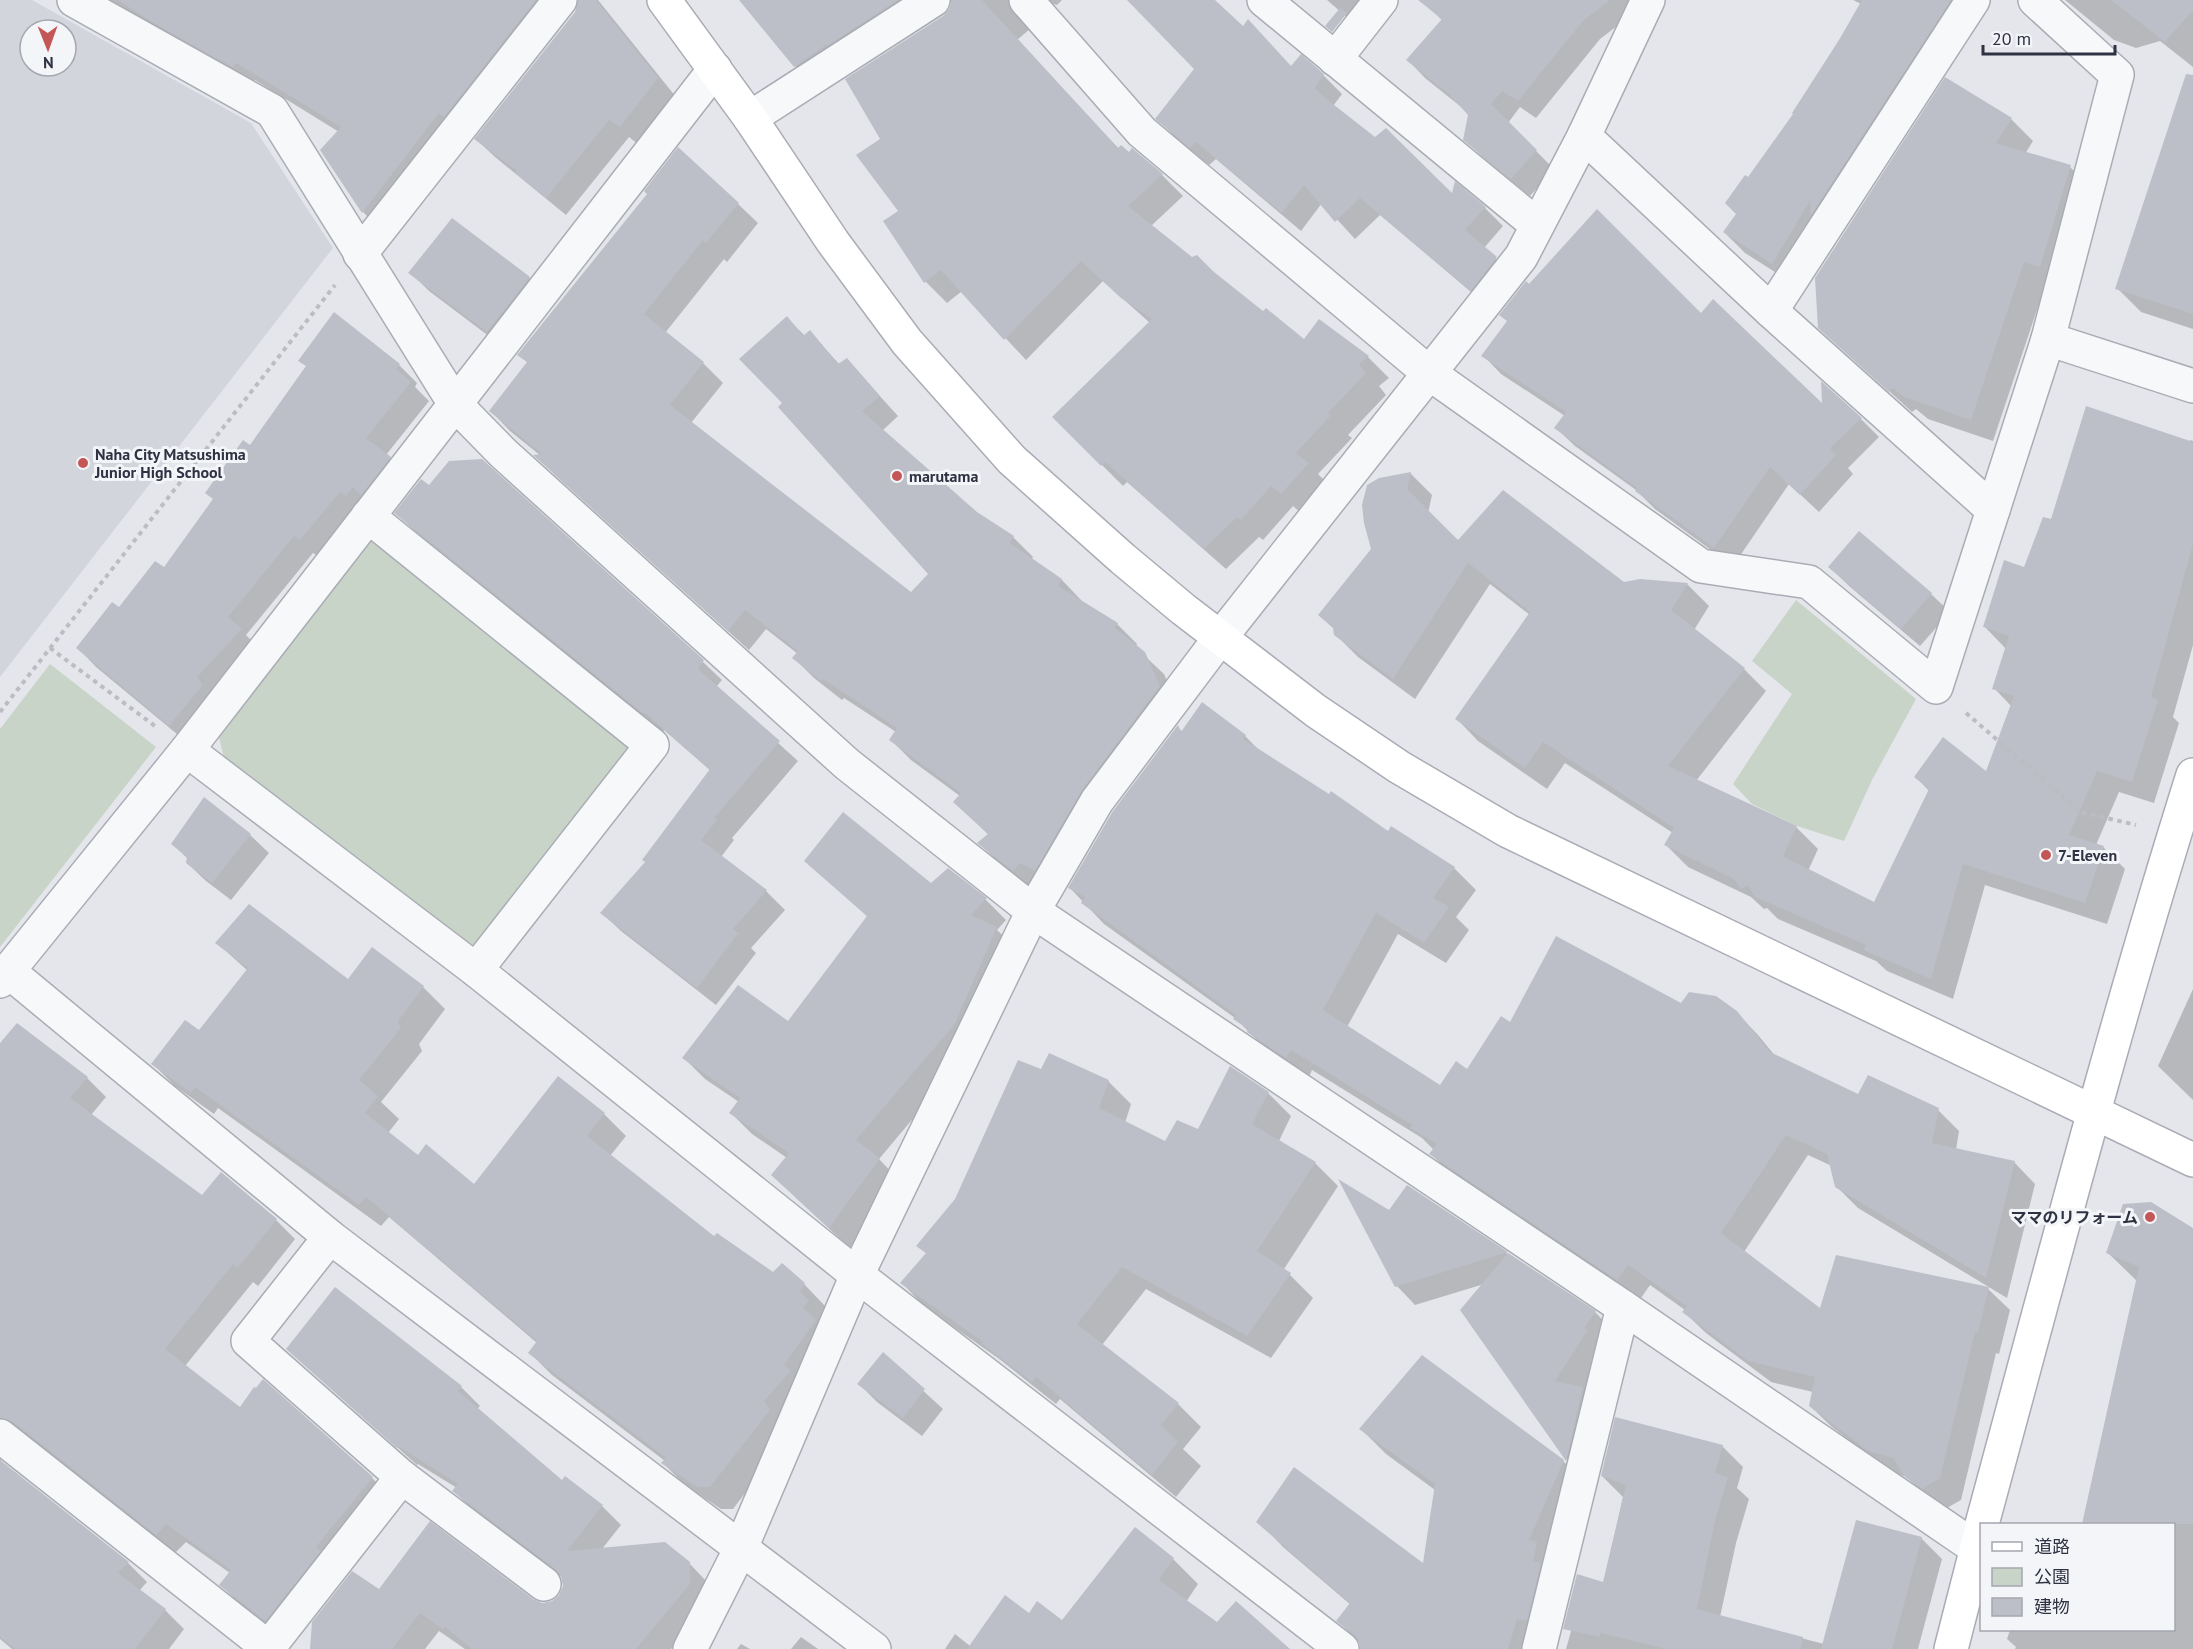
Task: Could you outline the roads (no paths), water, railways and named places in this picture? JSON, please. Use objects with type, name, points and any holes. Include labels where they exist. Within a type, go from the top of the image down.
[{"type":"street","points":[[74,0],[272,111],[455,404],[504,453],[847,764],[1033,911],[1623,1306],[1980,1534],[1951,1649]]},
{"type":"street","points":[[360,254],[560,0]]},
{"type":"street","points":[[664,0],[750,118],[833,242],[907,342],[1012,460],[1123,559],[1220,638],[1316,711],[1400,768],[1508,831],[2193,1160]]},
{"type":"street","points":[[750,118],[933,0]]},
{"type":"street","points":[[1026,0],[1142,132],[1429,373],[1701,566],[1809,582],[1936,687],[2048,339],[2117,75],[2035,0]]},
{"type":"street","points":[[1264,0],[1537,225]]},
{"type":"street","points":[[1335,59],[1381,0]]},
{"type":"street","points":[[690,1649],[741,1548],[857,1275],[1033,911],[1097,801],[1220,638],[1521,257],[1584,136],[1648,0]]},
{"type":"street","points":[[1771,311],[1973,0]]},
{"type":"street","points":[[715,69],[187,750],[4,976],[330,1237],[874,1649]]},
{"type":"street","points":[[1584,136],[1771,311],[1993,510]]},
{"type":"street","points":[[2048,339],[2193,386]]},
{"type":"street","points":[[368,516],[652,745],[476,970]]},
{"type":"street","points":[[187,750],[476,970],[857,1275],[1342,1649]]},
{"type":"street","points":[[1983,1523],[2094,1112],[2193,775]]},
{"type":"street","points":[[330,1237],[249,1341],[402,1477],[544,1584]]},
{"type":"street","points":[[1539,1649],[1623,1306]]},
{"type":"street","points":[[0,1436],[269,1648],[402,1477]]},
{"type":"place","name":"Naha City Matsushima Junior High School","points":[[83,463]]},
{"type":"place","name":"marutama","points":[[897,476]]},
{"type":"place","name":"7-Eleven","points":[[2046,855]]},
{"type":"place","name":"ママのリフォーム","points":[[2150,1217]]}]
